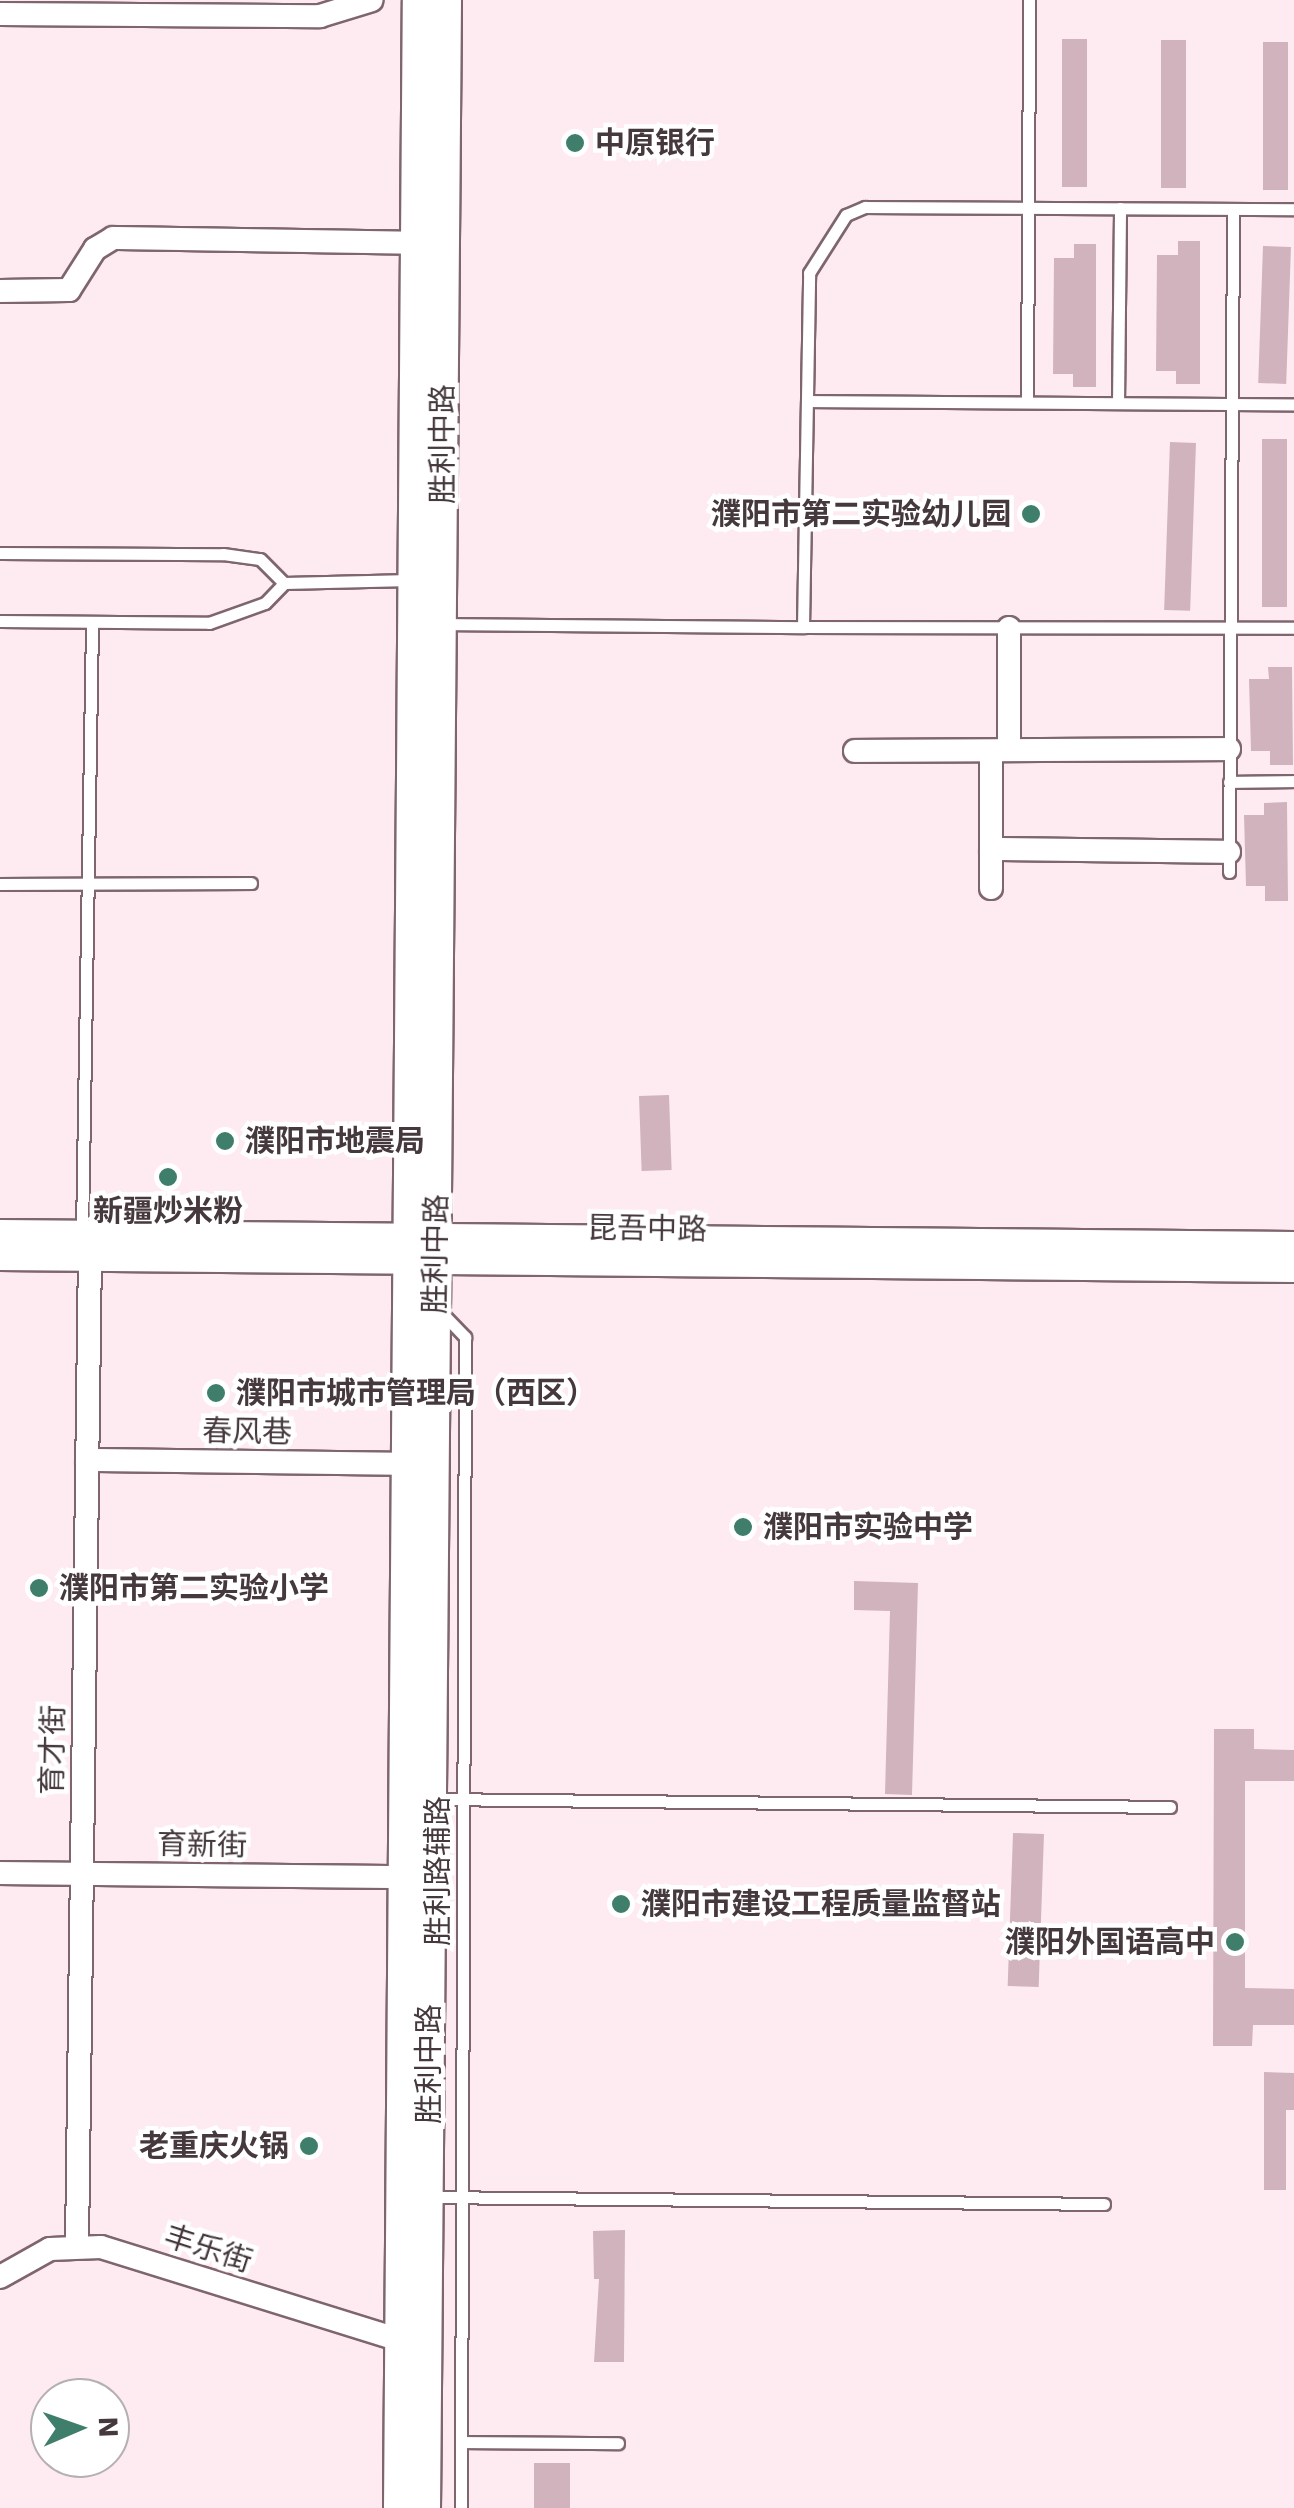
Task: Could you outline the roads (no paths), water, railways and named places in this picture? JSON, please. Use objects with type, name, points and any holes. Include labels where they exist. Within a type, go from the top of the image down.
[{"type":"main road","name":"胜利中路","points":[[418,0],[415,580],[423,1248],[435,1306],[425,2508]]},
{"type":"main road","name":"胜利中路","points":[[399,2508],[407,1464],[423,1248],[441,624],[446,0]]},
{"type":"street","points":[[0,14],[320,16],[372,0]]},
{"type":"street","points":[[0,291],[69,290],[96,250],[113,238],[417,243]]},
{"type":"street","points":[[991,888],[1009,628]]},
{"type":"street","points":[[855,750],[1229,749]]},
{"type":"street","points":[[991,849],[1229,862]]},
{"type":"street","name":"昆吾中路","points":[[0,1234],[86,1245],[1294,1246]]},
{"type":"street","name":"昆吾中路","points":[[0,1256],[86,1245]]},
{"type":"street","name":"育才街","points":[[77,2245],[86,1245]]},
{"type":"street","name":"昆吾中路","points":[[423,1248],[1294,1268]]},
{"type":"street","name":"春风巷","points":[[87,1460],[407,1464]]},
{"type":"street","name":"育新街","points":[[0,1874],[404,1877]]},
{"type":"street","name":"丰乐街","points":[[0,2277],[50,2249],[77,2245],[122,2252],[400,2340]]},
{"type":"lane","points":[[1026,402],[1029,0]]},
{"type":"lane","points":[[803,627],[809,273],[846,215],[865,207],[1294,209]]},
{"type":"lane","points":[[1118,403],[1120,208]]},
{"type":"lane","points":[[1229,862],[1232,209]]},
{"type":"lane","points":[[807,401],[1294,404]]},
{"type":"lane","points":[[0,554],[223,554],[260,559],[284,583]]},
{"type":"lane","points":[[0,622],[209,623],[265,602],[284,583],[415,580]]},
{"type":"lane","points":[[86,1245],[92,622]]},
{"type":"lane","points":[[441,624],[1294,628]]},
{"type":"lane","points":[[1229,782],[1294,780]]},
{"type":"lane","points":[[0,884],[251,883]]},
{"type":"lane","name":"胜利路辅路","points":[[435,1306],[466,1337],[462,2508]]},
{"type":"lane","points":[[431,1798],[1170,1807]]},
{"type":"lane","points":[[428,2197],[1104,2204]]},
{"type":"lane","points":[[462,2442],[618,2443]]},
{"type":"place","name":"中原银行","points":[[575,143]]},
{"type":"place","name":"濮阳市第二实验幼儿园","points":[[1031,514]]},
{"type":"place","name":"濮阳市地震局","points":[[225,1141]]},
{"type":"place","name":"新疆炒米粉","points":[[168,1177]]},
{"type":"place","name":"濮阳市城市管理局（西区）","points":[[216,1393]]},
{"type":"place","name":"濮阳市实验中学","points":[[743,1527]]},
{"type":"place","name":"濮阳市第二实验小学","points":[[39,1588]]},
{"type":"place","name":"濮阳市建设工程质量监督站","points":[[621,1904]]},
{"type":"place","name":"濮阳外国语高中","points":[[1235,1942]]},
{"type":"place","name":"老重庆火锅","points":[[309,2146]]}]
